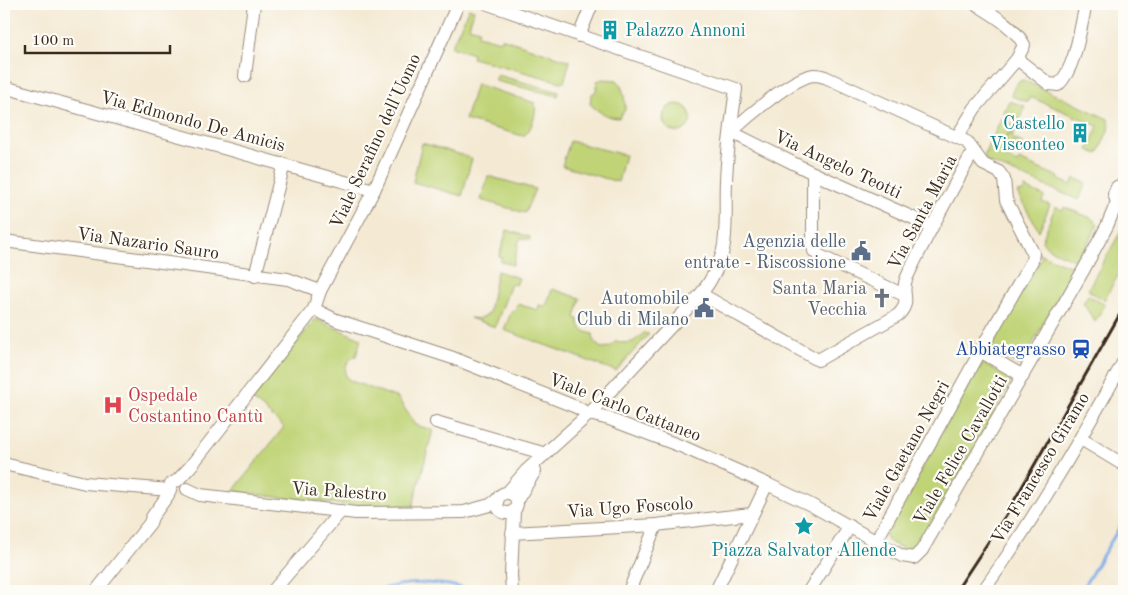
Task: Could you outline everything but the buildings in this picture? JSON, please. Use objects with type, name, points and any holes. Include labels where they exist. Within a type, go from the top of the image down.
[{"type":"street","points":[[245,76],[254,4]]},
{"type":"street","name":"Viale Serafino dell'Uomo","points":[[96,591],[180,488],[190,466],[314,309],[320,291],[374,190],[458,4]]},
{"type":"street","points":[[488,4],[736,89],[726,180],[725,243],[718,266],[712,279],[701,294],[588,414],[546,454],[506,509],[512,591]]},
{"type":"street","points":[[579,36],[592,4]]},
{"type":"street","points":[[957,137],[976,108],[1018,59],[1024,45],[1020,38],[998,18],[976,4]]},
{"type":"street","points":[[1018,59],[1049,84],[1058,85],[1066,78],[1086,4]]},
{"type":"street","points":[[731,132],[746,118],[786,88],[800,79],[814,75],[826,77],[957,137],[967,142],[975,155]]},
{"type":"street","name":"Via Edmondo De Amicis","points":[[4,88],[374,190]]},
{"type":"street","name":"Via Angelo Teotti","points":[[731,132],[813,173],[931,226]]},
{"type":"street","name":"Via Santa Maria","points":[[701,294],[818,360],[898,315],[904,309],[906,302],[903,284],[931,226],[975,155]]},
{"type":"street","name":"Viale Gaetano Negri","points":[[876,541],[1032,260],[1032,253],[1006,200],[1004,179],[999,172],[983,164],[975,155]]},
{"type":"street","points":[[255,276],[284,164]]},
{"type":"street","points":[[813,173],[814,251],[832,262],[904,295]]},
{"type":"street","points":[[1122,205],[1114,197],[1115,190],[1124,184]]},
{"type":"street","name":"Viale Felice Cavallotti","points":[[914,558],[922,550],[1107,226],[1122,205]]},
{"type":"street","name":"Via Nazario Sauro","points":[[4,241],[288,279],[320,291]]},
{"type":"street","name":"Viale Carlo Cattaneo","points":[[314,309],[336,320],[452,358],[576,407],[588,414],[609,419],[683,447],[811,505],[902,556],[914,558]]},
{"type":"street","points":[[980,351],[1023,376]]},
{"type":"street","name":"Via Francesco Giramo","points":[[983,591],[1014,548],[1081,440],[1124,361]]},
{"type":"street","points":[[436,422],[546,454]]},
{"type":"street","points":[[1081,440],[1124,465]]},
{"type":"street","name":"Via Palestro","points":[[4,464],[85,483],[180,488],[200,495],[356,513],[450,513],[506,509]]},
{"type":"street","points":[[716,591],[766,484]]},
{"type":"street","name":"Via Ugo Foscolo","points":[[506,509],[656,525],[751,514]]},
{"type":"street","points":[[273,591],[341,511]]},
{"type":"street","points":[[629,591],[656,525]]},
{"type":"street","points":[[809,591],[850,526]]},
{"type":"green space","points":[[469,8],[474,10],[469,27],[479,30],[478,35],[500,41],[501,38],[570,61],[564,82],[472,58],[473,54],[451,47]]},
{"type":"green space","points":[[497,75],[559,92],[558,96],[495,81]]},
{"type":"green space","points":[[603,79],[617,80],[623,90],[625,110],[619,118],[603,114],[590,104],[591,95],[596,91],[597,81]]},
{"type":"green space","points":[[1023,80],[1108,119],[1110,126],[1098,154],[1088,150],[1098,126],[1030,97],[1028,102],[1011,96],[1016,84]]},
{"type":"green space","points":[[476,84],[535,103],[533,121],[526,134],[523,136],[465,120]]},
{"type":"green space","points":[[1009,101],[1025,106],[1019,121],[1003,113]]},
{"type":"green space","points":[[677,104],[687,108],[691,118],[687,128],[677,132],[667,128],[663,118],[667,108]]},
{"type":"green space","points":[[1001,118],[1017,126],[1013,135],[1008,133],[1006,138],[1009,134],[1013,136],[1013,142],[1015,139],[1022,143],[1021,149],[993,137]]},
{"type":"green space","points":[[570,141],[625,155],[618,182],[562,166]]},
{"type":"green space","points":[[422,143],[472,158],[462,196],[413,182]]},
{"type":"green space","points":[[989,143],[1007,150],[1004,157],[1017,163],[1019,160],[1059,177],[1058,179],[1071,185],[1074,178],[1086,183],[1079,200],[988,162],[984,157]]},
{"type":"green space","points":[[488,176],[535,189],[525,213],[481,200]]},
{"type":"green space","points":[[1025,188],[1044,196],[1042,202],[1050,205],[1039,231],[1017,193],[1023,192]]},
{"type":"green space","points":[[1055,207],[1063,210],[1064,207],[1091,218],[1098,224],[1078,262],[1049,249],[1042,241]]},
{"type":"green space","points":[[1124,226],[1124,265],[1104,300],[1089,291],[1089,287]]},
{"type":"green space","points":[[507,230],[530,237],[530,240],[520,238],[513,265],[500,261],[502,258],[499,256]]},
{"type":"green space","points":[[1038,253],[1074,268],[1021,365],[1018,365],[989,349],[1042,256]]},
{"type":"green space","points":[[497,271],[519,278],[516,285],[511,284],[495,327],[470,318],[481,318],[489,313]]},
{"type":"green space","points":[[552,289],[580,298],[575,318],[578,319],[582,329],[593,334],[594,342],[601,348],[610,347],[616,341],[631,342],[644,333],[649,334],[616,371],[504,330],[512,310],[515,311],[517,304],[538,310],[539,305],[546,306]]},
{"type":"green space","points":[[1088,295],[1105,305],[1095,322],[1083,303]]},
{"type":"green space","points":[[315,319],[361,339],[356,356],[347,364],[345,370],[346,377],[351,381],[398,398],[415,425],[433,430],[413,506],[340,504],[233,491],[284,427],[252,399]]},
{"type":"green space","points":[[981,362],[1012,380],[922,542],[918,546],[909,549],[896,545],[887,540],[885,535],[887,530]]},
{"type":"waterway","points":[[1081,591],[1124,520]]},
{"type":"waterway","points":[[375,591],[398,585],[423,583],[448,585],[472,591]]},
{"type":"railway","points":[[956,591],[1006,515],[1124,307]]},
{"type":"place","name":"Palazzo Annoni","points":[[610,30]]},
{"type":"place","name":"Castello Visconteo","points":[[1080,133]]},
{"type":"place","name":"Agenzia delle entrate - Riscossione","points":[[861,251]]},
{"type":"place","name":"Santa Maria Vecchia","points":[[882,298]]},
{"type":"place","name":"Automobile Club di Milano","points":[[704,308]]},
{"type":"place","name":"Abbiategrasso","points":[[1081,349]]},
{"type":"place","name":"Ospedale Costantino Cantù","points":[[113,405]]},
{"type":"place","name":"Piazza Salvator Allende","points":[[804,526]]}]
